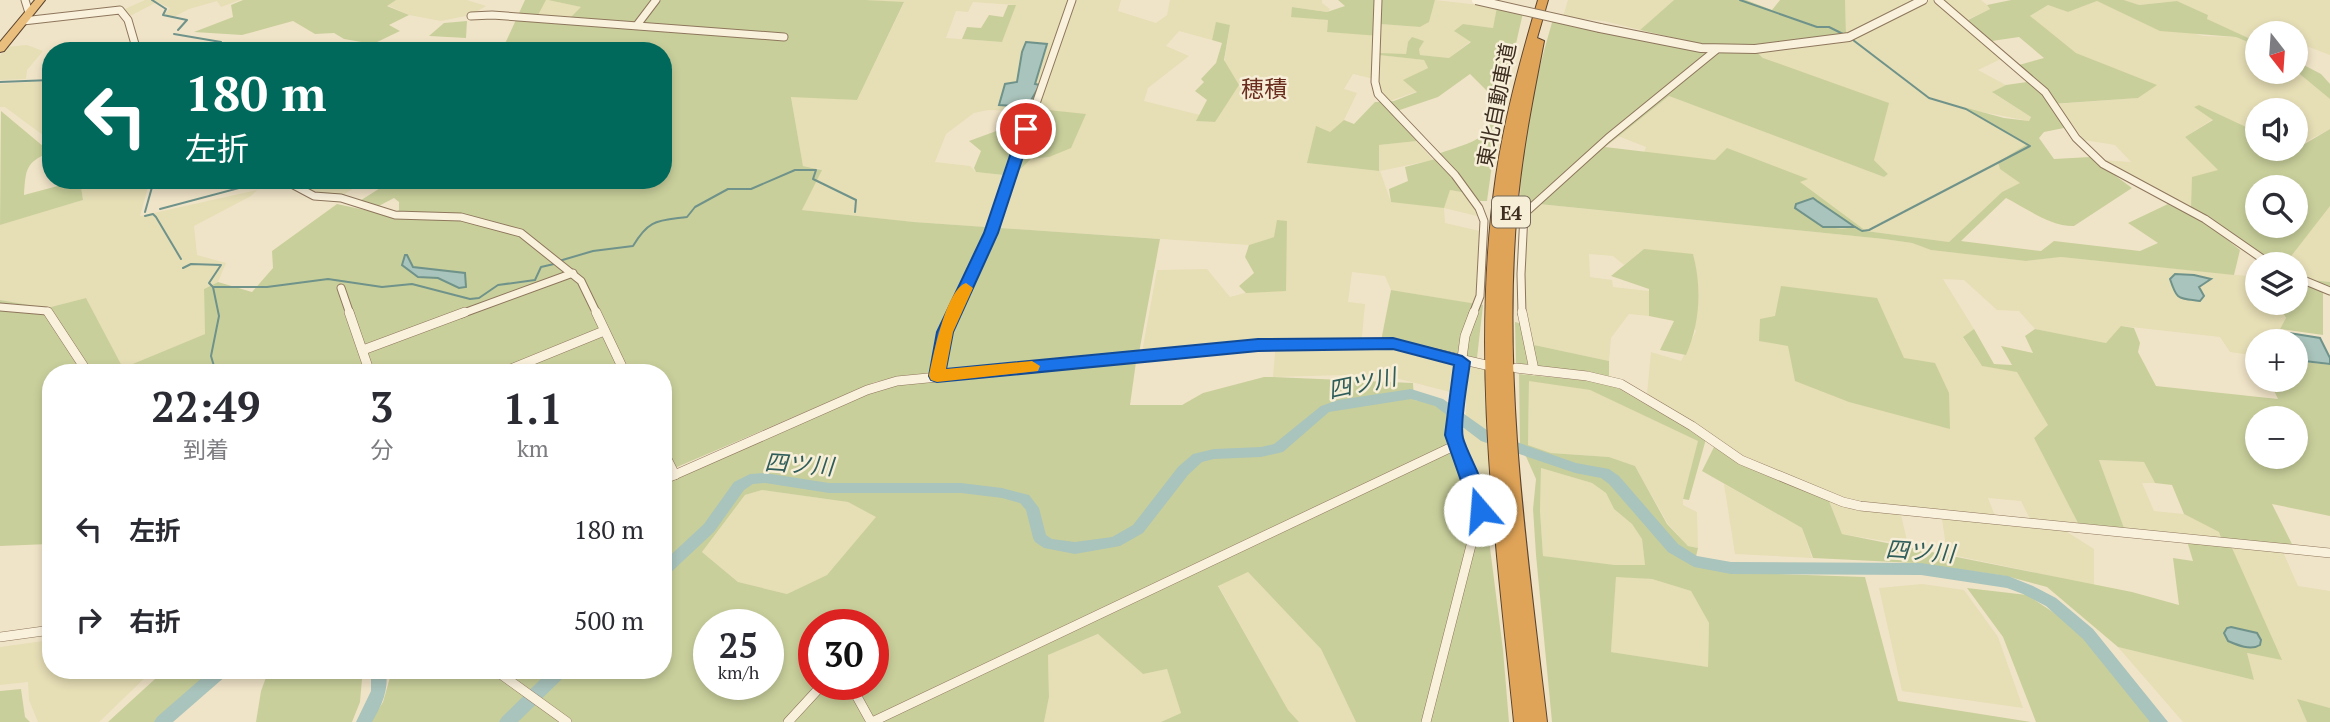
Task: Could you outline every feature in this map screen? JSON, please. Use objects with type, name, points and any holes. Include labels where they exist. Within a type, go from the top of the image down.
[{"type":"highway","points":[[0,49],[40,0]]},
{"type":"highway","name":"東北自動車道","points":[[1523,722],[1495,287],[1501,188],[1516,94],[1543,0]]},
{"type":"highway","name":"東北自動車道","points":[[1503,426],[1507,277],[1513,189],[1526,96],[1553,0]]},
{"type":"highway","name":"東北自動車道","points":[[1505,459],[1538,722]]},
{"type":"street","points":[[25,0],[26,17],[120,10],[128,20],[134,42]]},
{"type":"street","points":[[637,25],[656,0]]},
{"type":"street","points":[[937,376],[945,332],[991,233],[1072,0]]},
{"type":"street","points":[[1378,0],[1375,82],[1378,94],[1471,194],[1484,213],[1480,296],[1465,336],[1453,425],[1456,445],[1478,496],[1480,510],[1426,722]]},
{"type":"street","points":[[1476,0],[1600,28],[1716,50],[1799,44],[1849,37],[1923,0]]},
{"type":"street","points":[[1938,0],[2045,92],[2076,138],[2097,160],[2127,179],[2208,221],[2253,252]]},
{"type":"street","points":[[471,16],[492,15],[784,37]]},
{"type":"street","points":[[1534,370],[1521,326],[1520,266],[1524,214],[1608,138],[1716,50]]},
{"type":"street","points":[[301,189],[314,196],[341,198],[395,215],[461,217],[513,230],[540,247],[581,281],[620,364]]},
{"type":"street","points":[[363,350],[573,273]]},
{"type":"street","points":[[2308,282],[2330,291]]},
{"type":"street","points":[[341,288],[367,364]]},
{"type":"street","points":[[0,307],[47,311],[82,364]]},
{"type":"street","points":[[523,364],[604,331]]},
{"type":"street","points":[[672,476],[879,385],[937,376],[1287,343],[1393,344],[1462,362],[1486,365]]},
{"type":"street","points":[[1516,368],[1598,378],[1620,384],[1692,426],[1741,460],[1843,502],[1860,506],[2330,553]]},
{"type":"street","points":[[859,700],[871,722],[1456,445]]},
{"type":"street","points":[[672,469],[675,475]]},
{"type":"street","points":[[0,638],[42,631]]},
{"type":"street","points":[[507,679],[567,722]]},
{"type":"street","points":[[791,721],[809,700]]},
{"type":"shaded area","points":[[145,0],[240,0],[221,7],[217,1],[189,9],[172,18],[165,14],[170,8],[157,2],[130,16],[125,9]]},
{"type":"shaded area","points":[[396,0],[467,0],[486,6],[471,15],[441,21],[409,15],[387,5]]},
{"type":"shaded area","points":[[546,0],[582,7],[570,18],[537,15]]},
{"type":"shaded area","points":[[866,0],[1121,0],[1118,11],[1156,23],[1167,15],[1170,0],[1322,0],[1330,9],[1328,12],[1293,7],[1291,16],[1328,20],[1327,32],[1380,24],[1420,27],[1429,22],[1435,0],[1497,7],[1493,28],[1463,24],[1455,32],[1471,41],[1449,58],[1420,55],[1419,49],[1408,42],[1406,54],[1380,55],[1424,60],[1428,68],[1404,80],[1418,91],[1387,102],[1380,93],[1378,80],[1353,74],[1344,89],[1357,93],[1344,120],[1330,132],[1307,163],[1379,171],[1379,145],[1417,141],[1433,160],[1380,171],[1391,202],[1450,190],[1467,193],[1481,217],[1444,208],[1445,223],[1480,231],[1478,295],[1475,304],[1391,290],[1385,276],[1352,272],[1348,302],[1365,304],[1361,346],[1388,346],[1456,363],[1450,392],[1380,374],[1273,377],[1276,341],[1142,352],[1157,270],[1207,269],[1230,297],[1252,291],[1285,291],[1274,237],[1249,245],[914,222],[802,210],[821,169],[803,166],[791,96],[857,100],[904,3]],"holes":[[[973,2],[1015,5],[1002,42],[946,38],[956,11],[968,12]],[[1216,23],[1230,25],[1215,122],[1197,121],[1200,115],[1144,101],[1148,88],[1189,56],[1166,46],[1179,31],[1212,40]],[[1029,108],[1049,157],[1031,159],[1013,176],[976,172],[970,166],[935,162],[946,134],[974,113],[988,110],[1027,112]]]},
{"type":"shaded area","points":[[1568,0],[1674,0],[1640,30],[1604,21],[1563,17]]},
{"type":"shaded area","points":[[1845,0],[1916,0],[1846,34]]},
{"type":"shaded area","points":[[1930,0],[1981,0],[1987,5],[1990,9],[1964,21],[2003,58],[1978,70],[2006,85],[1993,93],[2031,117],[2029,121],[1966,109],[2026,145],[2000,169],[2021,183],[2002,192],[1949,242],[1866,231],[1799,182],[1806,179],[1715,160],[1644,153],[1646,147],[1618,136],[1669,96],[1884,177],[1888,174],[1874,160],[1756,51],[1860,35]]},
{"type":"shaded area","points":[[2124,0],[2330,0],[2330,55],[2308,48],[2308,21],[2245,21],[2245,37],[2206,19],[2208,15],[2177,1],[2138,5]]},
{"type":"shaded area","points":[[2097,1],[2119,11],[2203,36],[2236,37],[2245,41],[2245,84],[2308,84],[2308,81],[2330,99],[2330,129],[2308,141],[2308,98],[2245,98],[2245,126],[2199,105],[2195,107],[2213,119],[2185,137],[2219,170],[2191,209],[2102,160],[2131,162],[2115,145],[2084,140],[2057,104],[2138,98],[2156,85],[2076,53],[2029,17],[2048,5],[2068,12]]},
{"type":"shaded area","points":[[27,45],[42,51],[27,70],[26,79],[0,80],[0,56],[6,47]]},
{"type":"shaded area","points":[[42,82],[42,134],[5,107],[0,107],[0,84]]},
{"type":"shaded area","points":[[81,189],[148,189],[140,216],[257,190],[251,196],[194,226],[197,255],[226,263],[218,282],[204,289],[205,334],[133,364],[121,364],[86,298],[47,308],[0,300],[0,225],[83,200]]},
{"type":"shaded area","points":[[305,189],[353,189],[343,195],[315,195]]},
{"type":"shaded area","points":[[1537,204],[1884,239],[1912,243],[1931,250],[2026,261],[2061,257],[2245,276],[2245,315],[2284,315],[2286,319],[2280,329],[2245,329],[2245,354],[2230,352],[2220,337],[2122,326],[2106,343],[2035,329],[2019,311],[1997,310],[1964,280],[1943,279],[1974,329],[1963,338],[1982,366],[2017,371],[2049,426],[2034,438],[2078,523],[2030,519],[2021,501],[1988,498],[1995,516],[1856,502],[1742,457],[1647,394],[1651,352],[1681,361],[1696,331],[1644,249],[1624,265],[1613,256],[1589,254],[1590,277],[1612,280],[1613,287],[1649,291],[1649,316],[1629,314],[1611,338],[1609,361],[1534,345],[1528,325],[1523,268],[1531,213]]},
{"type":"shaded area","points":[[2330,205],[2330,282],[2308,278],[2308,252],[2294,252],[2305,238],[2308,238],[2308,234]]},
{"type":"shaded area","points":[[1466,366],[1486,369],[1487,433],[1466,415]]},
{"type":"shaded area","points":[[1529,380],[1590,390],[1699,441],[1683,499],[1683,505],[1697,512],[1698,548],[1688,546],[1668,524],[1635,466],[1609,457],[1551,453],[1528,445]]},
{"type":"shaded area","points":[[1460,424],[1489,441],[1488,518],[1484,515],[1463,449]]},
{"type":"shaded area","points":[[2099,460],[2144,462],[2155,483],[2142,483],[2154,511],[2184,514],[2219,532],[2221,538],[2124,528]]},
{"type":"shaded area","points":[[1541,468],[1592,483],[1606,493],[1614,509],[1632,524],[1642,539],[1645,565],[1615,565],[1543,556]]},
{"type":"shaded area","points":[[1724,484],[1802,528],[1812,558],[1735,554]]},
{"type":"shaded area","points":[[762,490],[848,502],[877,517],[827,575],[787,594],[738,582],[702,552],[745,495]]},
{"type":"shaded area","points":[[1829,501],[1848,508],[1901,515],[1908,545],[1842,534]]},
{"type":"shaded area","points":[[1942,519],[2064,530],[2094,549],[2094,585],[1947,554]]},
{"type":"shaded area","points":[[2230,545],[2283,552],[2298,586],[2330,591],[2330,708],[2297,700],[2307,722],[2183,722],[2118,647],[2254,680],[2246,653],[2281,659]]},
{"type":"shaded area","points":[[1248,572],[1321,649],[1356,722],[1299,722],[1288,710],[1218,585]]},
{"type":"shaded area","points":[[1616,576],[1652,579],[1691,591],[1709,623],[1708,667],[1611,652]]},
{"type":"shaded area","points":[[1922,584],[1964,590],[1998,637],[2023,708],[1902,691],[1879,588]]},
{"type":"shaded area","points":[[1099,634],[1143,674],[1167,669],[1181,713],[1161,722],[1044,722],[1049,697],[1048,655]]},
{"type":"shaded area","points":[[42,641],[42,679],[144,679],[99,722],[38,722],[29,700],[28,682],[0,685],[0,647]]},
{"type":"green space","points":[[243,0],[396,0],[387,6],[409,15],[389,25],[400,31],[377,42],[344,39],[334,33],[315,34],[293,21],[242,35],[194,32],[233,17],[231,5]]},
{"type":"green space","points":[[525,0],[546,0],[538,15],[570,18],[581,7],[548,0],[904,2],[857,100],[791,97],[803,166],[822,170],[802,210],[914,222],[1160,239],[1139,353],[898,377],[875,382],[672,469],[672,364],[133,364],[205,334],[204,289],[218,282],[252,292],[273,268],[272,251],[337,204],[393,216],[399,210],[399,202],[394,198],[375,208],[358,202],[379,189],[672,189],[672,42],[506,42]]},
{"type":"green space","points":[[1338,0],[1435,0],[1429,22],[1420,27],[1380,24],[1380,36],[1327,32],[1328,20],[1291,17],[1292,7],[1327,12],[1345,6]]},
{"type":"green space","points":[[1674,0],[1746,0],[1772,10],[1780,0],[1845,0],[1846,34],[1780,44],[1715,47],[1640,30]]},
{"type":"green space","points":[[2011,0],[2124,0],[2139,5],[2177,1],[2245,36],[2245,41],[2236,37],[2160,31],[2097,1],[2068,12],[2048,5],[2030,16],[2076,53],[2157,85],[2138,98],[2052,104],[2064,128],[2044,132],[2039,138],[2054,159],[2090,157],[2132,188],[2074,226],[2048,220],[2006,198],[1961,241],[2041,251],[2054,241],[2140,251],[2158,243],[2128,223],[2168,204],[2208,224],[2240,250],[2234,275],[2061,257],[2026,261],[1931,250],[1912,243],[1884,239],[1520,202],[1526,132],[1553,19],[1681,47],[1756,51],[1763,58],[1889,103],[1874,160],[1888,174],[1884,177],[1669,96],[1605,147],[1715,160],[1727,148],[1808,179],[1800,182],[1866,231],[1949,242],[2002,192],[2020,183],[2000,169],[1998,162],[2026,145],[1966,110],[1967,108],[2004,118],[2029,121],[2031,117],[1992,92],[2006,85],[2034,81],[2019,65],[2044,58],[2019,37],[1992,41],[1968,20],[1990,9],[1987,5]],"holes":[[[1813,198],[1855,227],[1822,225],[1807,217],[1796,204]]]},
{"type":"green space","points":[[1008,5],[1016,5],[1002,42],[962,39],[967,27],[981,28],[989,15],[1003,17]]},
{"type":"green space","points":[[1497,7],[1523,13],[1498,122],[1487,201],[1450,190],[1444,208],[1391,202],[1389,189],[1408,181],[1405,167],[1439,158],[1438,154],[1471,142],[1484,133],[1497,101],[1470,74],[1438,97],[1391,113],[1417,141],[1379,145],[1379,171],[1307,163],[1316,126],[1330,132],[1344,120],[1354,124],[1375,102],[1394,101],[1417,92],[1403,80],[1428,68],[1424,60],[1379,53],[1406,54],[1408,42],[1412,37],[1424,41],[1419,49],[1420,55],[1449,58],[1471,42],[1454,31],[1463,24],[1493,28]]},
{"type":"green space","points":[[467,21],[466,38],[429,36],[444,23]]},
{"type":"green space","points":[[1216,22],[1230,25],[1224,60],[1239,85],[1215,122],[1196,121],[1207,100],[1195,91],[1204,82],[1201,79],[1216,63],[1222,43],[1212,40]]},
{"type":"green space","points":[[2308,67],[2321,74],[2330,84],[2330,99],[2308,81]]},
{"type":"green space","points":[[2199,105],[2245,126],[2245,161],[2308,161],[2308,142],[2330,129],[2330,206],[2308,234],[2308,175],[2245,175],[2245,238],[2305,238],[2294,252],[2251,252],[2191,209],[2192,177],[2218,170],[2185,137],[2213,120],[2194,107]]},
{"type":"green space","points":[[1029,108],[1086,114],[1071,148],[1049,157],[1031,159],[1013,176],[976,172],[974,168],[981,151],[969,141],[999,130],[1020,130]]},
{"type":"green space","points":[[1,111],[42,145],[42,157],[28,168],[24,195],[46,189],[81,189],[83,200],[0,225]]},
{"type":"green space","points":[[1277,220],[1287,221],[1286,291],[1246,293],[1239,286],[1254,273],[1245,257],[1249,245],[1274,237]]},
{"type":"green space","points":[[1644,249],[1693,254],[1698,280],[1698,305],[1686,355],[1660,350],[1674,321],[1649,316],[1649,289],[1611,276]]},
{"type":"green space","points":[[2308,278],[2330,282],[2330,290],[2323,291],[2323,335],[2308,333],[2308,329],[2280,329],[2286,318],[2284,315],[2308,315]]},
{"type":"green space","points":[[1781,286],[1877,298],[1904,358],[1935,363],[1949,393],[1950,429],[1849,402],[1795,381],[1788,346],[1759,341],[1760,319],[1775,316]]},
{"type":"green space","points":[[1391,290],[1483,305],[1477,358],[1381,341]]},
{"type":"green space","points":[[86,298],[121,364],[42,364],[42,544],[0,546],[0,300],[47,308]]},
{"type":"green space","points":[[1515,322],[1528,325],[1534,345],[1609,361],[1609,379],[1516,365]]},
{"type":"green space","points":[[2121,326],[2134,328],[2140,343],[2138,352],[2156,386],[2278,399],[2275,392],[2308,392],[2308,362],[2330,365],[2330,516],[2272,504],[2293,546],[2228,539],[2282,660],[2247,653],[2254,680],[2118,647],[2047,587],[2006,576],[1915,563],[1813,558],[1802,528],[1702,471],[1714,447],[1735,460],[1829,501],[1842,534],[2132,592],[2179,605],[2173,558],[2193,561],[2187,541],[2223,544],[2219,532],[2184,514],[2172,485],[2155,483],[2144,462],[2099,460],[2124,528],[2078,523],[2034,438],[2048,425],[2017,372],[1982,366],[1963,337],[1974,329],[1994,364],[2012,365],[2001,346],[2033,353],[2025,336],[2035,329],[2106,343]]},
{"type":"green space","points":[[1136,362],[1130,405],[1182,405],[1203,393],[1264,377],[1413,383],[1414,400],[1431,403],[1447,413],[1487,524],[1509,722],[1356,722],[1321,649],[1248,572],[1218,586],[1288,710],[1299,722],[1161,722],[1181,713],[1167,669],[1143,674],[1098,634],[1048,655],[1049,697],[1044,722],[370,722],[383,702],[390,679],[672,679],[672,480],[873,391],[900,383]],"holes":[[[762,490],[848,502],[876,517],[827,575],[787,594],[738,582],[702,552],[745,495]]]},
{"type":"green space","points":[[1519,374],[1609,383],[1706,439],[1689,500],[1683,499],[1698,441],[1590,390],[1529,381],[1528,445],[1551,453],[1609,457],[1635,466],[1667,524],[1688,546],[1698,548],[1694,565],[1724,572],[1865,577],[1898,701],[2031,722],[1552,722],[1536,555],[1533,509],[1536,479],[1520,443]],"holes":[[[1541,468],[1592,483],[1606,493],[1614,509],[1632,524],[1642,539],[1645,565],[1615,565],[1543,556]],[[1616,577],[1652,579],[1691,591],[1709,623],[1708,667],[1611,652]]]},
{"type":"green space","points":[[1967,588],[2027,595],[2056,614],[2094,648],[2153,722],[2036,722],[2003,637]]},
{"type":"green space","points":[[155,679],[202,679],[155,722],[108,722]]},
{"type":"green space","points":[[265,679],[362,679],[360,702],[352,722],[256,722]]},
{"type":"green space","points":[[21,689],[25,717],[30,722],[0,722],[0,691]]},
{"type":"green space","points":[[2297,699],[2330,708],[2330,722],[2307,722]]},
{"type":"water","points":[[1026,42],[1047,44],[1035,84],[1040,85],[1027,107],[999,105],[1005,84],[1017,82]]},
{"type":"water","points":[[1813,198],[1855,227],[1823,227],[1795,208],[1796,204]]},
{"type":"water","points":[[405,255],[413,267],[465,273],[466,287],[459,288],[438,278],[418,277],[402,265]]},
{"type":"water","points":[[2175,274],[2211,279],[2199,287],[2204,296],[2200,301],[2179,297],[2170,279]]},
{"type":"water","points":[[2308,336],[2320,338],[2330,358],[2330,364],[2308,361]]},
{"type":"water","points":[[2231,627],[2257,633],[2261,640],[2260,645],[2240,646],[2228,641],[2224,633]]},
{"type":"waterway","points":[[152,0],[166,9],[163,15],[187,20],[178,30]]},
{"type":"waterway","points":[[1740,0],[1817,27],[1829,27],[1843,34]]},
{"type":"waterway","points":[[174,34],[221,42]]},
{"type":"waterway","points":[[1853,40],[1929,98],[1966,109],[2030,146],[1869,230],[1862,231],[1855,227]]},
{"type":"waterway","points":[[0,82],[42,80]]},
{"type":"waterway","points":[[559,261],[593,251],[633,246],[644,231],[655,223],[687,217],[695,207],[728,189],[751,189],[795,170],[816,170],[813,179],[856,200],[855,212]]},
{"type":"waterway","points":[[145,212],[151,189]]},
{"type":"waterway","points":[[160,209],[235,189]]},
{"type":"waterway","points":[[145,216],[153,214],[156,217],[181,259]]},
{"type":"waterway","points":[[183,268],[191,264],[221,265],[209,283],[213,287]]},
{"type":"waterway","points":[[213,287],[267,287],[328,279],[382,287],[412,284],[470,299],[479,298],[498,285],[535,280],[541,267],[554,264]]},
{"type":"waterway","points":[[213,287],[219,316],[211,356],[213,364]]},
{"type":"waterway","name":"四ツ川","points":[[672,563],[709,528],[739,486],[750,479],[765,478],[829,488],[961,488],[1002,493],[1024,499],[1032,508],[1040,538],[1049,544],[1075,548],[1115,542],[1138,529],[1183,471],[1198,458],[1278,448],[1325,409],[1411,394],[1439,402],[1486,437],[1575,468],[1604,473],[1614,480],[1673,548],[1694,561],[1731,568],[1921,569],[2008,582],[2028,590],[2051,602],[2088,634],[2160,722]]},
{"type":"waterway","name":"四ツ川","points":[[162,722],[212,679]]},
{"type":"waterway","name":"四ツ川","points":[[364,722],[374,703],[379,679]]},
{"type":"waterway","name":"四ツ川","points":[[507,722],[552,679]]},
{"type":"slow traffic","points":[[966,288],[945,332],[937,376],[1032,366]]},
{"type":"district","name":"穂積","points":[[1264,88]]},
{"type":"route","points":[[1026,129],[991,233],[945,332],[937,376],[1258,345],[1393,344],[1462,362],[1454,435],[1478,496],[1480,510]]}]
